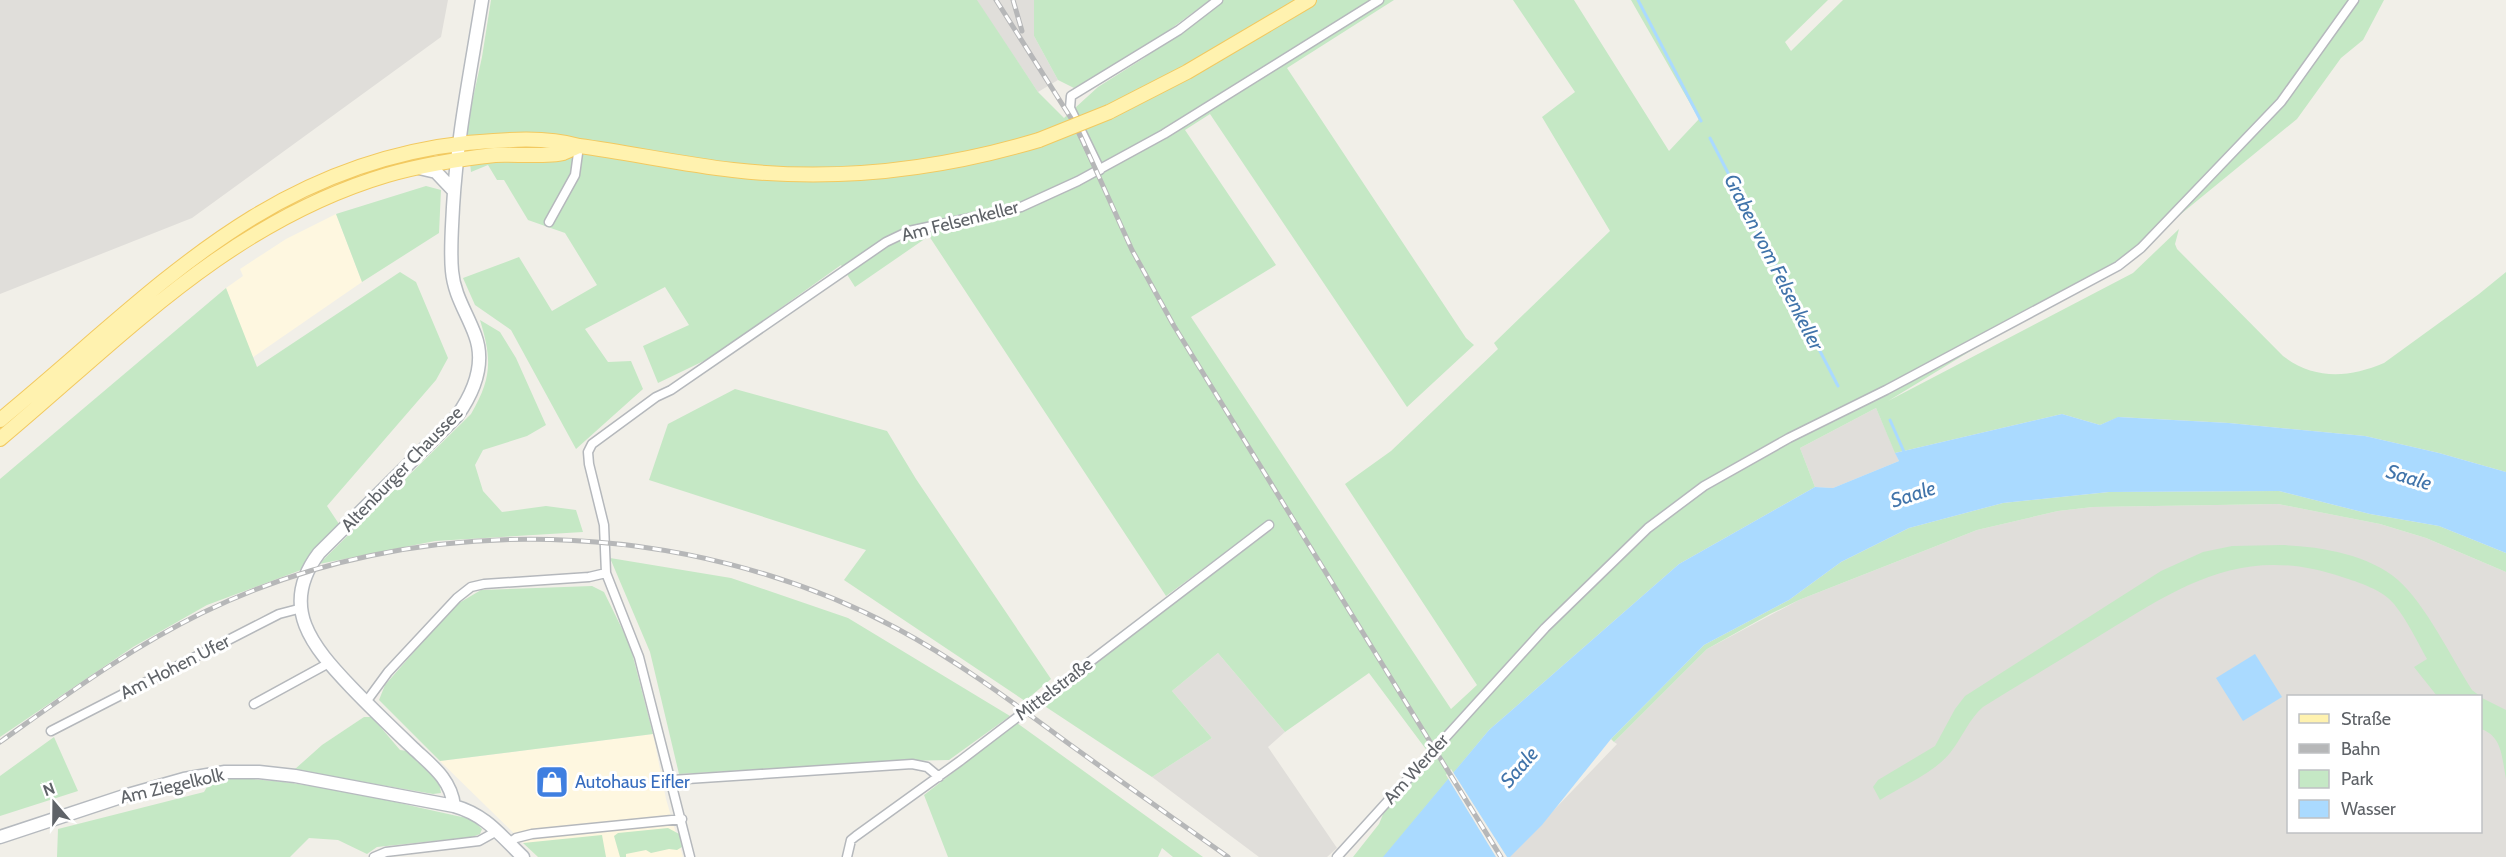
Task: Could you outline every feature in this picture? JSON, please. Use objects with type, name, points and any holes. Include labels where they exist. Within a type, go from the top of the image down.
[{"type":"main road","points":[[0,420],[169,277],[223,236],[270,206],[312,185],[360,166],[423,149],[522,139],[562,141],[579,146],[733,170],[818,175],[874,173],[928,166],[986,155],[1039,140],[1109,112],[1178,77],[1309,0]]},
{"type":"main road","points":[[0,439],[149,311],[226,252],[283,217],[369,181],[416,167],[507,154],[561,154],[579,146]]},
{"type":"street","name":"Altenburger Chaussee","points":[[454,806],[448,782],[366,702],[309,638],[301,595],[305,575],[319,553],[457,416],[472,391],[479,357],[475,335],[457,297],[452,274],[454,191],[459,144],[482,0]]},
{"type":"street","points":[[1100,170],[1070,108],[1071,96],[1179,30],[1218,0]]},
{"type":"street","name":"Am Felsenkeller","points":[[606,573],[604,525],[588,452],[599,437],[886,242],[909,231],[1021,207],[1100,170],[1164,134],[1379,0]]},
{"type":"street","name":"Am Werder","points":[[1337,857],[1545,628],[1648,528],[1704,486],[1789,438],[1886,390],[2118,266],[2141,248],[2281,102],[2354,0]]},
{"type":"street","points":[[549,222],[575,175],[579,146]]},
{"type":"street","points":[[416,167],[436,172],[454,191]]},
{"type":"street","name":"Mittelstraße","points":[[847,857],[851,840],[856,836],[939,777],[1269,525]]},
{"type":"street","points":[[366,702],[388,672],[457,598],[471,587],[484,584],[589,578],[606,573],[639,657],[690,857]]},
{"type":"street","name":"Am Hohen Ufer","points":[[51,731],[279,614],[302,608]]},
{"type":"street","points":[[254,704],[329,663]]},
{"type":"street","points":[[672,780],[912,764],[927,767],[939,777]]},
{"type":"street","name":"Am Ziegelkolk","points":[[0,837],[132,793],[225,772],[259,772],[295,776],[454,806],[477,814],[523,857]]},
{"type":"street","points":[[509,843],[516,838],[532,834],[682,819]]},
{"type":"street","points":[[374,857],[386,852],[479,841],[497,831]]},
{"type":"shaded area","points":[[0,0],[448,0],[441,37],[192,218],[0,294]]},
{"type":"shaded area","points":[[976,0],[1034,0],[1034,36],[1058,80],[1038,92]]},
{"type":"shaded area","points":[[336,214],[362,282],[252,358],[226,288],[243,276],[240,269],[286,239]]},
{"type":"shaded area","points":[[1876,408],[1899,461],[1833,488],[1815,487],[1800,448]]},
{"type":"shaded area","points":[[2278,504],[2380,524],[2426,538],[2506,572],[2506,857],[1509,857],[1617,744],[1614,742],[1707,649],[1799,600],[1977,530],[2058,511],[2093,507]]},
{"type":"shaded area","points":[[1218,653],[1285,732],[1268,747],[1337,848],[1327,857],[1259,857],[1152,777],[1212,738],[1172,691]]},
{"type":"shaded area","points":[[653,734],[666,799],[683,857],[538,857],[440,761]]},
{"type":"green space","points":[[491,0],[977,0],[1038,92],[1064,118],[1098,87],[1144,58],[1222,0],[1394,0],[1287,68],[1466,338],[1474,345],[1407,407],[1210,114],[1185,130],[1276,265],[1191,317],[1451,709],[1477,685],[1345,484],[1391,451],[1498,349],[1494,343],[1610,231],[1542,117],[1575,92],[1513,0],[1574,0],[1669,151],[1699,119],[1631,0],[1828,0],[1785,42],[1791,51],[1843,0],[2384,0],[2363,40],[2341,58],[2297,119],[2137,250],[1888,401],[2133,273],[2179,229],[2175,244],[2177,249],[2283,356],[2295,364],[2319,373],[2358,372],[2384,363],[2506,272],[2506,472],[2439,453],[2365,436],[2229,423],[2119,417],[2100,425],[2062,414],[1895,453],[1876,408],[1800,448],[1815,487],[1679,564],[1489,730],[1384,857],[1353,857],[1379,824],[1384,812],[1431,756],[1369,673],[1285,732],[1218,653],[1172,691],[1212,738],[1152,777],[1040,703],[1270,531],[1264,524],[1166,596],[929,236],[855,287],[841,265],[712,357],[658,383],[643,346],[689,325],[665,287],[585,329],[608,362],[631,361],[643,389],[576,449],[511,330],[475,305],[463,278],[519,257],[552,311],[597,285],[565,233],[528,220],[504,180],[497,180],[488,165],[471,172],[466,130],[482,57]]},
{"type":"green space","points":[[1034,0],[1210,0],[1142,50],[1074,88],[1058,80],[1034,36]]},
{"type":"green space","points":[[426,186],[441,190],[439,233],[362,282],[336,214]]},
{"type":"green space","points":[[400,272],[416,282],[448,358],[436,380],[327,506],[339,524],[314,550],[301,570],[207,605],[133,647],[0,737],[0,479],[226,288],[257,367]]},
{"type":"green space","points":[[480,320],[500,332],[516,358],[546,425],[527,436],[483,450],[475,465],[483,491],[502,512],[546,506],[576,510],[583,532],[435,541],[319,564],[471,414],[483,390],[488,368],[487,346]]},
{"type":"green space","points":[[735,389],[887,431],[916,479],[1051,679],[1025,701],[844,580],[866,550],[649,480],[668,424]]},
{"type":"green space","points":[[2279,491],[2370,514],[2439,526],[2506,553],[2506,572],[2426,538],[2380,524],[2278,504],[2093,507],[2058,511],[1977,530],[1799,600],[1770,614],[1707,649],[1614,742],[1611,739],[1704,645],[1789,600],[1841,562],[1909,528],[2003,503],[2109,492]]},
{"type":"green space","points":[[2232,546],[2310,547],[2358,558],[2386,571],[2398,580],[2418,603],[2472,690],[2479,695],[2436,695],[2414,667],[2427,659],[2412,631],[2394,604],[2377,591],[2348,579],[2307,568],[2275,565],[2245,567],[2216,574],[2161,599],[1983,707],[1944,760],[1927,773],[1880,800],[1873,787],[1878,780],[1935,746],[1955,709],[1965,696],[2161,571],[2203,552]]},
{"type":"green space","points":[[610,558],[731,578],[848,618],[1010,716],[949,760],[679,774],[650,652]]},
{"type":"green space","points":[[592,586],[604,592],[630,645],[653,734],[440,761],[379,700],[385,685],[454,606],[481,590]]},
{"type":"green space","points":[[2482,698],[2506,710],[2506,779],[2498,743],[2488,732],[2482,729]]},
{"type":"green space","points":[[364,717],[372,717],[400,750],[407,751],[439,782],[441,793],[433,794],[294,770],[322,745]]},
{"type":"green space","points":[[1017,723],[1203,857],[1173,857],[1162,848],[1158,857],[948,857],[924,795]]},
{"type":"green space","points":[[54,737],[78,791],[0,816],[0,776]]},
{"type":"green space","points":[[230,778],[291,783],[351,793],[472,819],[482,829],[480,834],[472,837],[377,847],[367,854],[338,840],[309,838],[290,857],[57,857],[58,829],[204,792],[210,782]]},
{"type":"green space","points":[[668,828],[681,835],[682,847],[677,850],[669,849],[651,853],[646,850],[620,857],[614,836],[618,833]]},
{"type":"green space","points":[[602,835],[606,857],[538,857],[523,843]]},
{"type":"water","name":"Saale","points":[[2062,414],[2100,425],[2118,417],[2229,423],[2365,436],[2439,453],[2506,472],[2506,553],[2439,526],[2370,514],[2279,491],[2109,492],[2003,503],[1909,528],[1841,562],[1789,600],[1704,645],[1611,739],[1542,825],[1510,857],[1383,857],[1489,730],[1679,564],[1815,487],[1833,488],[1899,461],[1895,453]]},
{"type":"water","points":[[2255,654],[2282,697],[2243,721],[2216,678]]},
{"type":"pier","points":[[1451,769],[1507,857],[1496,857],[1446,775]]},
{"type":"waterway","name":"Graben vom Felsenkeller","points":[[1638,0],[1701,121]]},
{"type":"waterway","name":"Graben vom Felsenkeller","points":[[1710,138],[1838,386]]},
{"type":"waterway","name":"Graben vom Felsenkeller","points":[[1890,420],[1905,454]]},
{"type":"railway","points":[[996,0],[1076,126],[1132,250],[1174,326],[1501,857]]},
{"type":"railway","points":[[1013,0],[1022,31]]},
{"type":"railway","points":[[0,742],[98,673],[149,641],[202,613],[285,579],[371,555],[460,542],[550,540],[641,547],[729,564],[815,591],[896,628],[942,654],[986,684],[1228,857]]},
{"type":"place","name":"Autohaus Eifler","points":[[552,782]]}]
